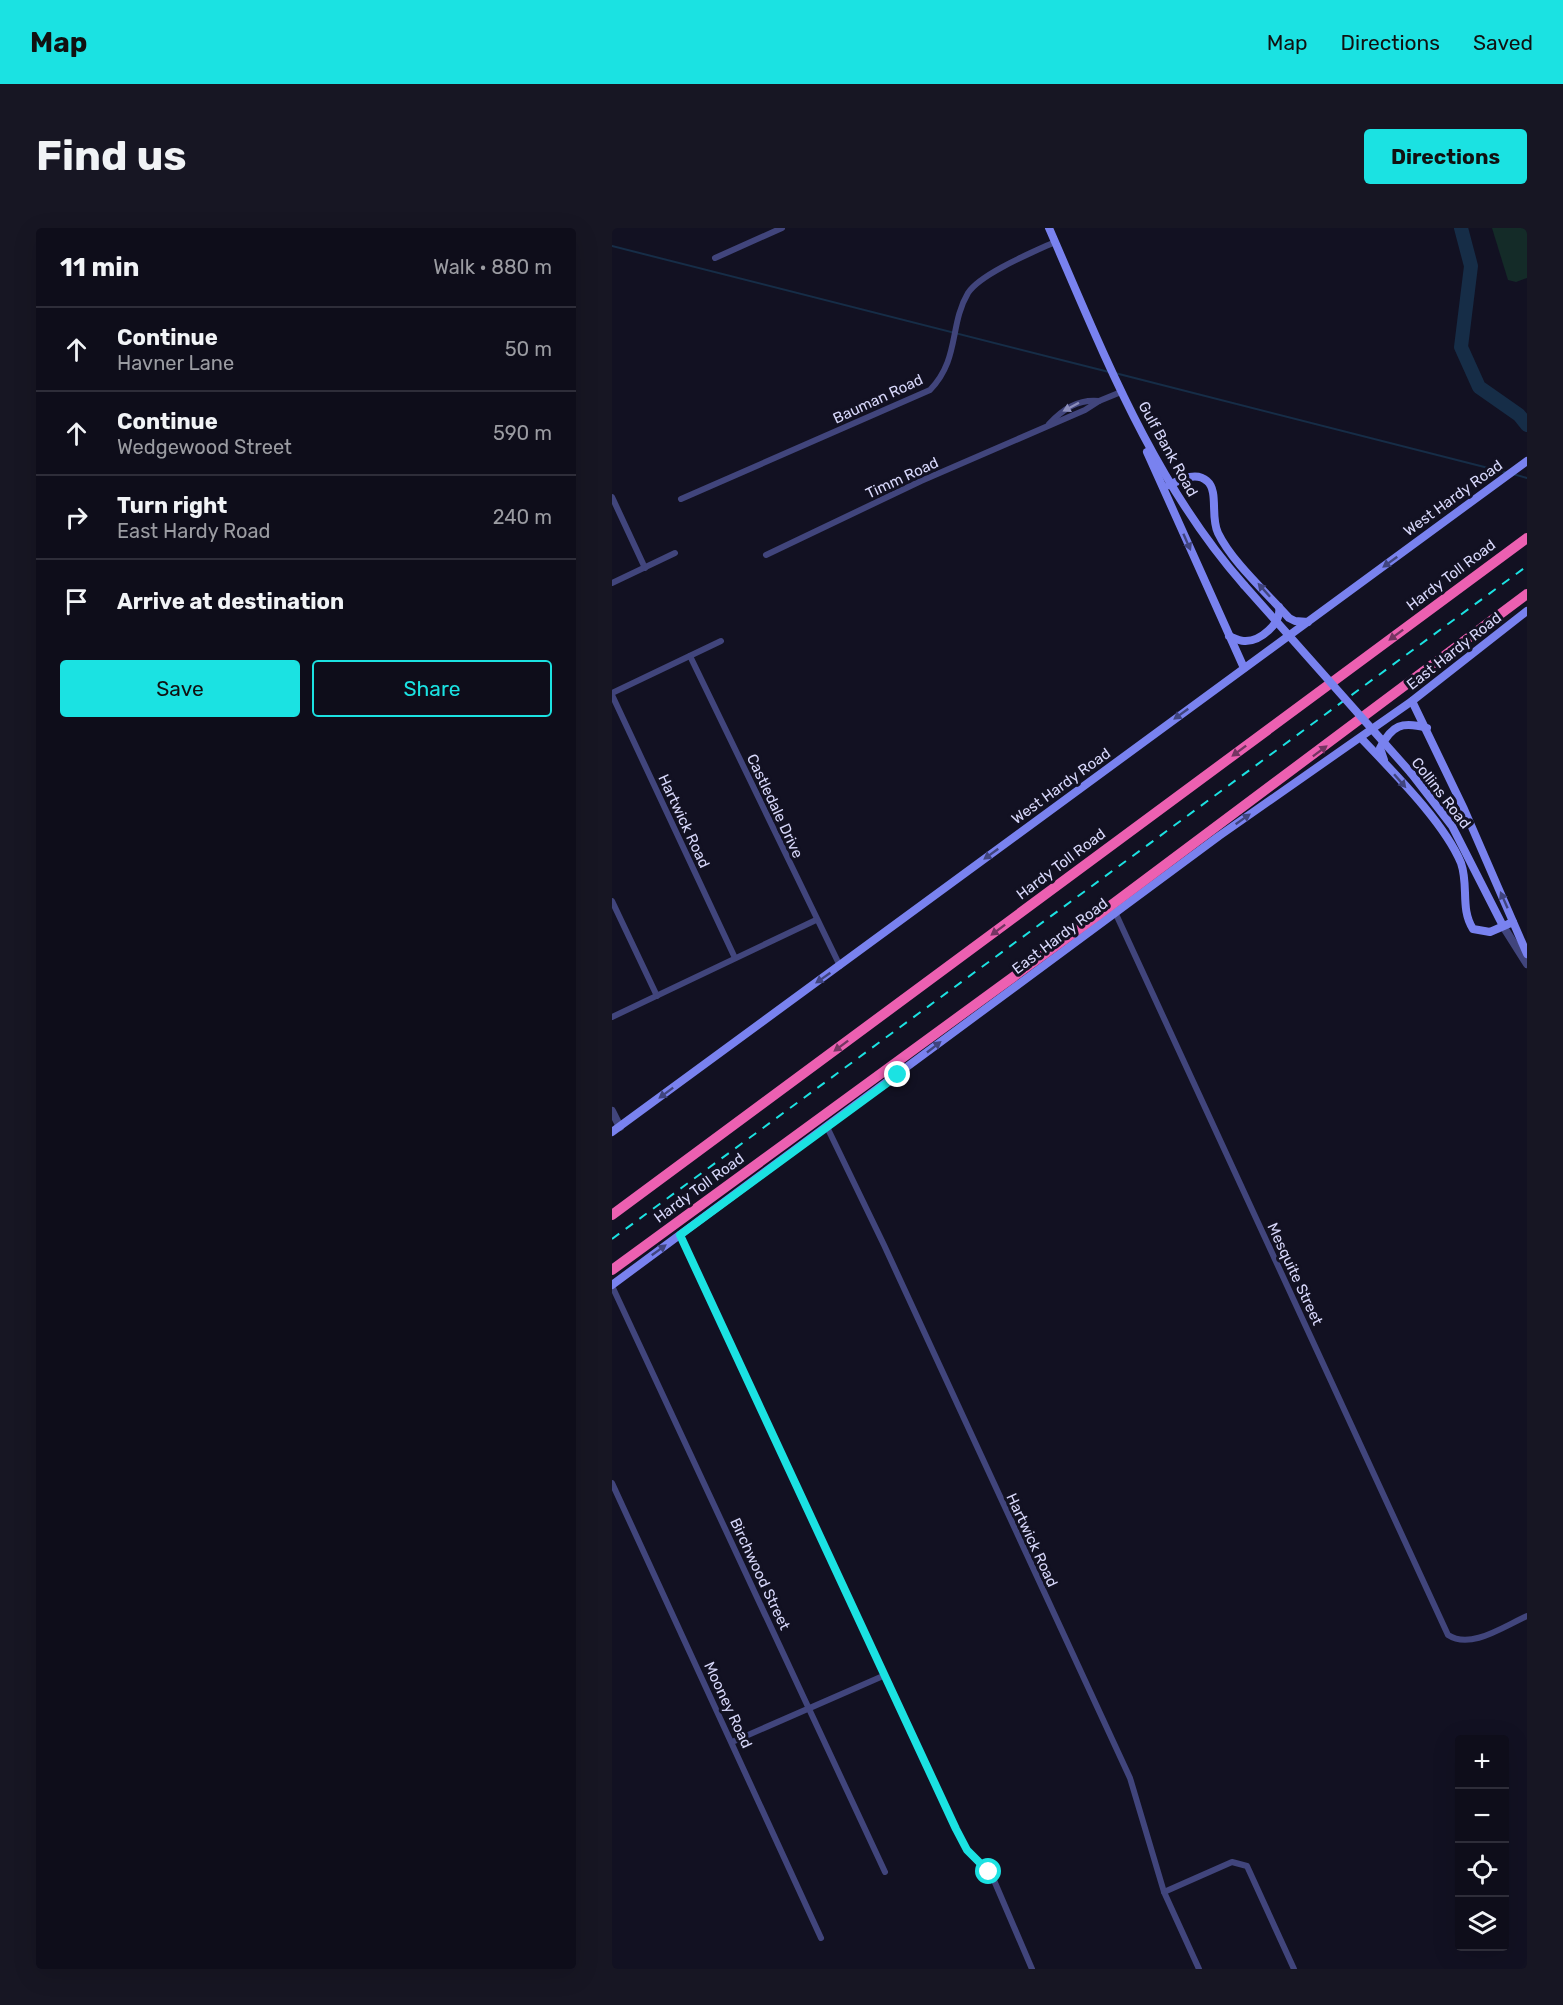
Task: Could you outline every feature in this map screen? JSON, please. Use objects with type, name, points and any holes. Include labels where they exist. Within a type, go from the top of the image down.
[{"type":"highway","name":"Hardy Toll Road","points":[[612,1215],[1527,538]]},
{"type":"highway","name":"Hardy Toll Road","points":[[612,1270],[1098,915],[1527,594]]},
{"type":"main road","name":"Gulf Bank Road","points":[[1049,228],[1127,405],[1167,486],[1201,533],[1307,656]]},
{"type":"main road","name":"West Hardy Road","points":[[616,1130],[1527,461]]},
{"type":"main road","points":[[1244,668],[1167,486],[1195,476],[1207,480],[1214,492],[1212,512],[1219,536],[1294,621],[1309,622]]},
{"type":"main road","points":[[1230,636],[1242,642],[1255,640],[1278,621],[1281,615],[1280,607]]},
{"type":"main road","name":"East Hardy Road","points":[[612,1286],[1115,912],[1412,701],[1527,611]]},
{"type":"main road","name":"Collins Road","points":[[1307,656],[1411,773],[1452,826],[1503,926]]},
{"type":"main road","points":[[1412,701],[1427,728],[1527,954]]},
{"type":"main road","points":[[1384,763],[1380,748],[1385,738],[1398,726],[1409,723],[1427,728]]},
{"type":"main road","points":[[1361,738],[1434,821],[1460,862],[1467,887],[1465,901],[1467,920],[1473,929],[1490,932],[1513,922]]},
{"type":"street","points":[[715,258],[782,228]]},
{"type":"street","name":"Bauman Road","points":[[681,499],[930,390],[946,370],[969,292],[986,278],[1055,242]]},
{"type":"street","name":"Timm Road","points":[[766,555],[1049,424],[1068,407],[1082,401],[1099,400],[1120,388]]},
{"type":"street","points":[[612,497],[645,568]]},
{"type":"street","points":[[612,583],[675,553]]},
{"type":"street","points":[[612,694],[721,641]]},
{"type":"street","name":"Castledale Drive","points":[[690,656],[840,966]]},
{"type":"street","name":"Hartwick Road","points":[[612,694],[735,958]]},
{"type":"street","points":[[612,901],[657,996]]},
{"type":"street","name":"Mesquite Street","points":[[1115,912],[1448,1635],[1458,1641],[1471,1641],[1527,1616]]},
{"type":"street","points":[[612,1017],[816,920]]},
{"type":"street","name":"Collins Road","points":[[1503,926],[1527,964]]},
{"type":"street","points":[[612,1111],[616,1130]]},
{"type":"street","name":"Hartwick Road","points":[[827,1127],[884,1245],[1130,1779],[1164,1892],[1199,1969]]},
{"type":"street","points":[[680,1235],[956,1829],[967,1850],[993,1878],[1032,1969]]},
{"type":"street","name":"Birchwood Street","points":[[612,1286],[885,1872]]},
{"type":"street","name":"Mooney Road","points":[[612,1483],[821,1938]]},
{"type":"street","points":[[732,1742],[883,1676]]},
{"type":"street","points":[[1164,1892],[1232,1862],[1247,1866],[1294,1969]]},
{"type":"green space","points":[[1492,228],[1527,228],[1527,278],[1516,282],[1508,280]]},
{"type":"waterway","points":[[1461,228],[1471,266],[1461,347],[1479,387],[1519,415],[1527,425]]},
{"type":"waterway","points":[[612,246],[1109,372]]},
{"type":"waterway","points":[[1115,373],[1508,473]]},
{"type":"waterway","points":[[1513,474],[1527,478]]},
{"type":"railway","points":[[612,1239],[1527,566]]},
{"type":"route","points":[[898,1075],[680,1235],[956,1829],[967,1850],[989,1872]]}]
